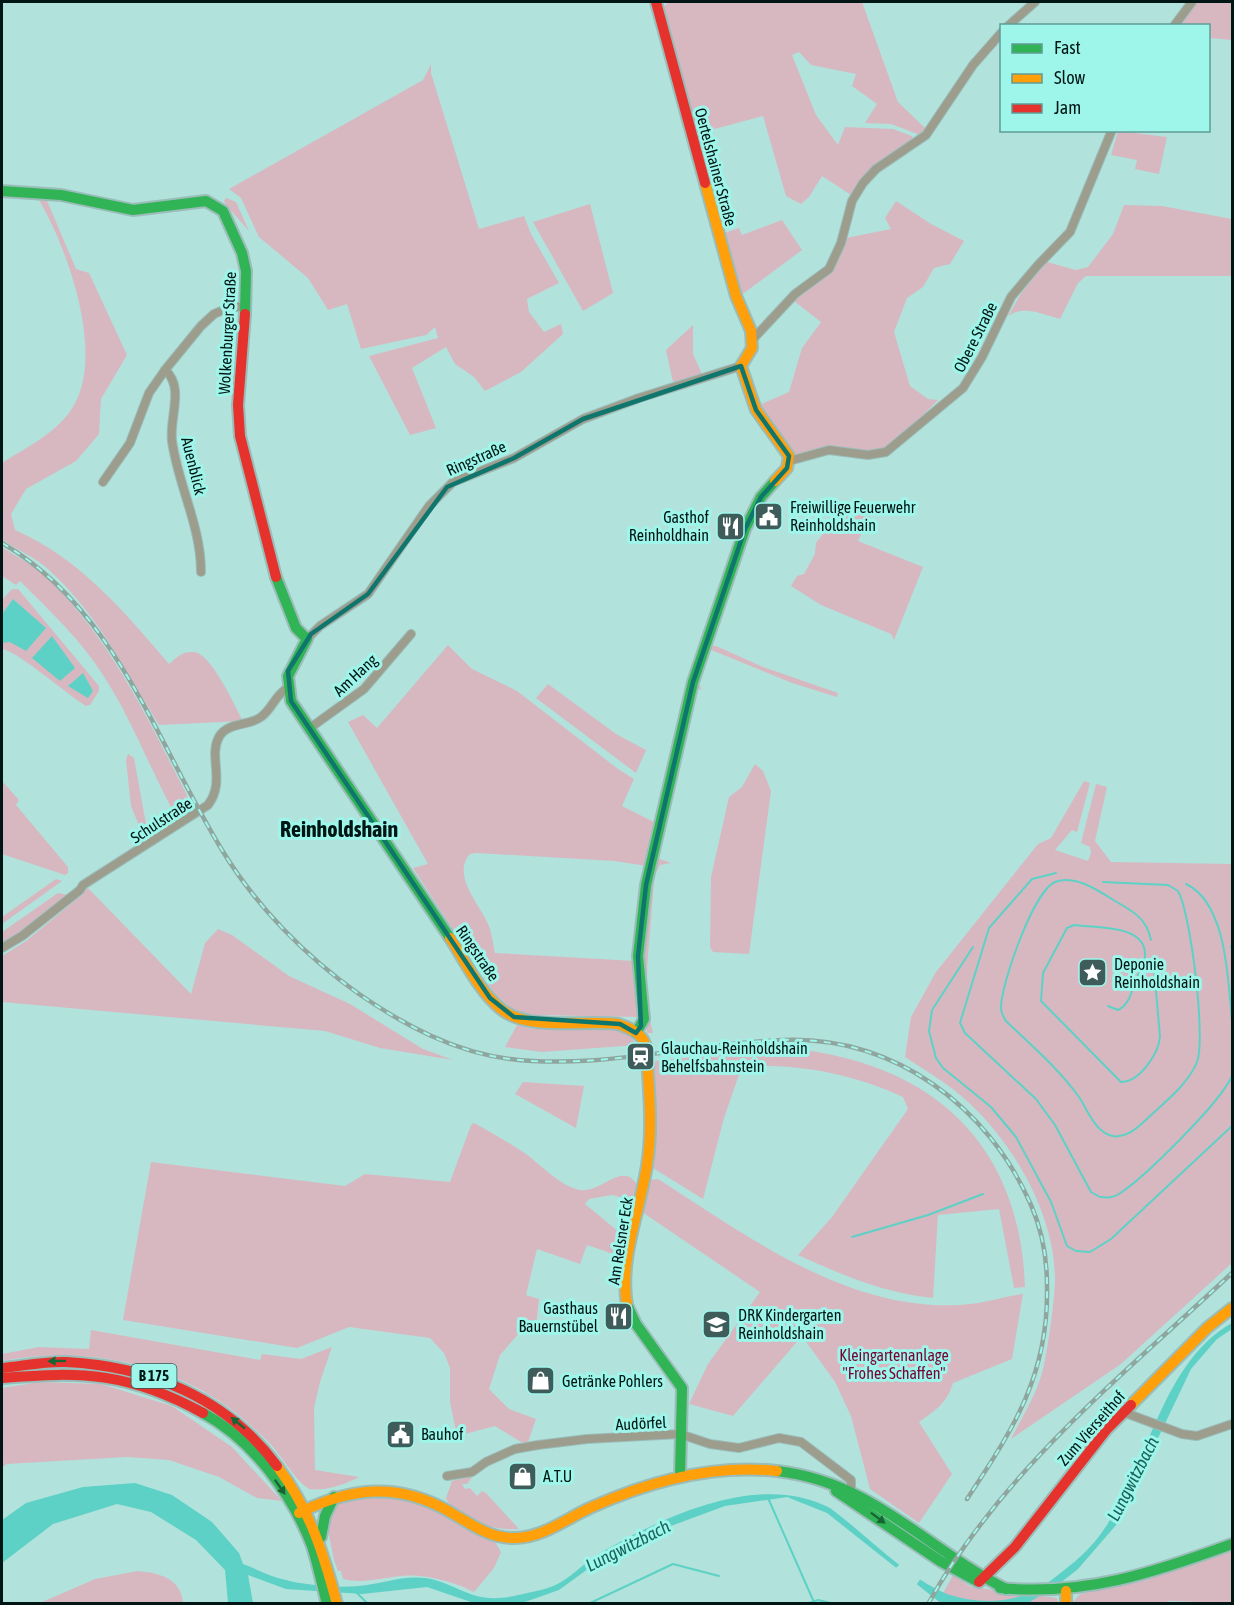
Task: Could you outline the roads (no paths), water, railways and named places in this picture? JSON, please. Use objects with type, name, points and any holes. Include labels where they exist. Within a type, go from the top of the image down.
[{"type":"street","name":"Oertelshainer Straße","points":[[656,2],[735,296],[754,338]]},
{"type":"street","points":[[1010,24],[1035,2]]},
{"type":"street","points":[[1176,24],[1192,2]]},
{"type":"street","points":[[636,1033],[644,1019],[638,956],[646,885],[690,693],[745,529],[761,497],[787,468],[789,460],[789,456],[756,410],[741,366],[749,355],[754,338],[795,294],[829,269],[841,243],[852,201],[863,183],[876,169],[926,135],[939,119],[973,65],[1000,34]]},
{"type":"street","name":"Obere Straße","points":[[789,460],[829,450],[868,455],[886,452],[963,388],[982,357],[1011,297],[1070,232],[1111,132]]},
{"type":"street","name":"Wolkenburger Straße","points":[[2,191],[61,195],[133,210],[195,201],[215,204],[226,216],[246,265],[246,306],[238,405],[240,436],[280,593],[296,627],[307,639]]},
{"type":"street","points":[[103,482],[130,443],[149,393],[165,370],[201,326],[214,314],[228,308],[246,306]]},
{"type":"street","name":"Ringstraße","points":[[636,1033],[620,1024],[527,1021],[501,1010],[490,998],[310,728],[286,689],[288,671],[307,639],[316,629],[368,594],[429,506],[453,482],[514,458],[583,419],[639,398],[741,366]]},
{"type":"street","name":"Auenblick","points":[[165,370],[172,378],[175,391],[172,440],[201,550],[201,572]]},
{"type":"street","name":"Am Hang","points":[[310,728],[364,689],[411,634]]},
{"type":"street","name":"Schulstraße","points":[[2,948],[39,923],[80,890],[83,885],[208,805],[218,784],[217,745],[220,735],[225,730],[260,718],[278,694],[286,689]]},
{"type":"street","name":"Am Relsner Eck","points":[[636,1033],[645,1045],[651,1103],[650,1139],[645,1181],[625,1282],[627,1307],[676,1375],[682,1388],[680,1478]]},
{"type":"street","name":"Zum Vierseithof","points":[[980,1580],[1015,1547],[1085,1454],[1123,1412],[1207,1328],[1233,1308]]},
{"type":"street","name":"B 175","points":[[2,1368],[48,1361],[95,1362],[118,1366],[177,1384],[203,1398],[242,1425],[279,1464],[308,1508],[321,1537],[327,1574],[327,1604]]},
{"type":"street","name":"B 175","points":[[2,1378],[53,1371],[96,1373],[127,1379],[175,1395],[197,1406],[241,1442],[268,1471],[297,1514],[327,1574],[337,1604]]},
{"type":"street","points":[[1123,1412],[1169,1430],[1197,1436],[1233,1425]]},
{"type":"street","name":"Audörfel","points":[[447,1476],[471,1472],[486,1462],[515,1449],[538,1444],[587,1438],[680,1434],[710,1444],[739,1448],[779,1438],[801,1442],[851,1480],[851,1491]]},
{"type":"street","points":[[297,1514],[333,1497],[372,1488],[395,1490],[421,1497],[449,1511],[471,1527],[493,1536],[512,1538],[529,1536],[609,1500],[680,1478],[707,1471],[753,1468],[810,1478],[851,1491],[904,1521],[980,1580]]},
{"type":"street","points":[[810,1478],[850,1499],[946,1566],[980,1580],[1011,1589],[1062,1591],[1149,1574],[1233,1544]]},
{"type":"street","points":[[321,1537],[324,1516],[333,1497]]},
{"type":"street","points":[[1062,1591],[1066,1604]]},
{"type":"water","points":[[13,599],[46,628],[26,651],[10,642],[2,643],[2,614]]},
{"type":"water","points":[[52,636],[75,668],[60,681],[32,658]]},
{"type":"water","points":[[83,673],[93,691],[88,698],[68,686]]},
{"type":"water","name":"Lungwitzbach","points":[[1232,1323],[1232,1329],[1217,1339],[1191,1369],[1117,1524],[1078,1569],[1028,1603],[947,1604],[938,1601],[827,1513],[787,1497],[725,1506],[652,1533],[603,1558],[559,1590],[522,1603],[474,1603],[427,1587],[362,1594],[286,1589],[248,1575],[253,1603],[228,1603],[225,1570],[196,1540],[151,1512],[117,1504],[53,1524],[2,1563],[2,1520],[26,1503],[83,1487],[135,1483],[172,1495],[212,1522],[239,1553],[243,1564],[275,1577],[322,1586],[350,1587],[417,1577],[438,1581],[476,1596],[499,1598],[553,1586],[602,1552],[683,1513],[744,1496],[774,1494],[803,1498],[830,1508],[901,1566],[947,1594],[972,1600],[1011,1599],[1035,1591],[1046,1584],[1075,1561],[1100,1535],[1131,1481],[1157,1420],[1187,1364],[1207,1341]]},
{"type":"waterway","points":[[1056,873],[1032,879],[989,928],[960,1023],[965,1033],[1036,1099],[1055,1125],[1091,1192],[1100,1197],[1110,1197],[1131,1185],[1198,1121],[1232,1076]]},
{"type":"waterway","points":[[1103,882],[1168,885],[1178,891],[1188,924],[1192,949],[1200,1029],[1197,1062],[1182,1085],[1136,1129],[1126,1135],[1109,1135],[1091,1118],[1079,1097],[1062,1076],[1006,1021],[1001,1010],[1002,996],[1012,960],[1028,920],[1046,889],[1055,882],[1063,880],[1079,882],[1128,908],[1143,921],[1151,940]]},
{"type":"waterway","points":[[1186,884],[1200,894],[1218,925],[1226,965],[1232,1021]]},
{"type":"waterway","points":[[1108,1006],[1118,1010],[1127,1001],[1144,960],[1143,944],[1137,937],[1117,929],[1074,925],[1067,928],[1043,973],[1041,1001],[1121,1082],[1128,1081],[1141,1072],[1152,1058],[1159,1043],[1153,958]]},
{"type":"waterway","points":[[1231,946],[1232,950]]},
{"type":"waterway","points":[[973,947],[932,1010],[929,1031],[936,1058],[943,1068],[991,1107],[1016,1137],[1051,1202],[1067,1246],[1076,1251],[1090,1252],[1111,1239],[1232,1126]]},
{"type":"waterway","points":[[852,1237],[928,1215],[983,1194]]},
{"type":"waterway","points":[[768,1498],[813,1600]]},
{"type":"waterway","points":[[588,1604],[673,1564],[719,1576]]},
{"type":"waterway","points":[[357,1593],[368,1604]]},
{"type":"waterway","points":[[806,1604],[818,1600],[835,1604]]},
{"type":"railway","points":[[2,543],[41,571],[75,604],[104,641],[130,681],[198,809],[235,871],[250,891],[301,947],[359,994],[394,1016],[449,1044],[510,1059],[578,1061],[613,1059],[749,1042],[783,1040],[824,1042],[863,1050],[899,1064],[932,1084],[963,1108],[990,1137],[1013,1169],[1031,1205],[1043,1244],[1047,1286],[1046,1318],[1035,1373],[1013,1424],[967,1499]]},
{"type":"railway","points":[[928,1604],[958,1556],[991,1511],[1028,1468],[1107,1387],[1232,1273]]},
{"type":"place","name":"Freiwillige Feuerwehr Reinholdshain","points":[[769,516]]},
{"type":"place","name":"Gasthof Reinholdhain","points":[[730,526]]},
{"type":"place","name":"Deponie Reinholdshain","points":[[1093,973]]},
{"type":"place","name":"Glauchau-Reinholdshain Behelfsbahnstein","points":[[640,1057]]},
{"type":"place","name":"Gasthaus Bauernstübel","points":[[619,1317]]},
{"type":"place","name":"DRK Kindergarten Reinholdshain","points":[[717,1324]]},
{"type":"place","name":"Getränke Pohlers","points":[[541,1381]]},
{"type":"place","name":"Bauhof","points":[[400,1434]]},
{"type":"place","name":"A.T.U","points":[[522,1476]]},
{"type":"district","name":"Reinholdshain","points":[[339,829]]},
{"type":"park label","name":"Kleingartenanlage \"Frohes Schaffen\"","points":[[894,1364]]}]
